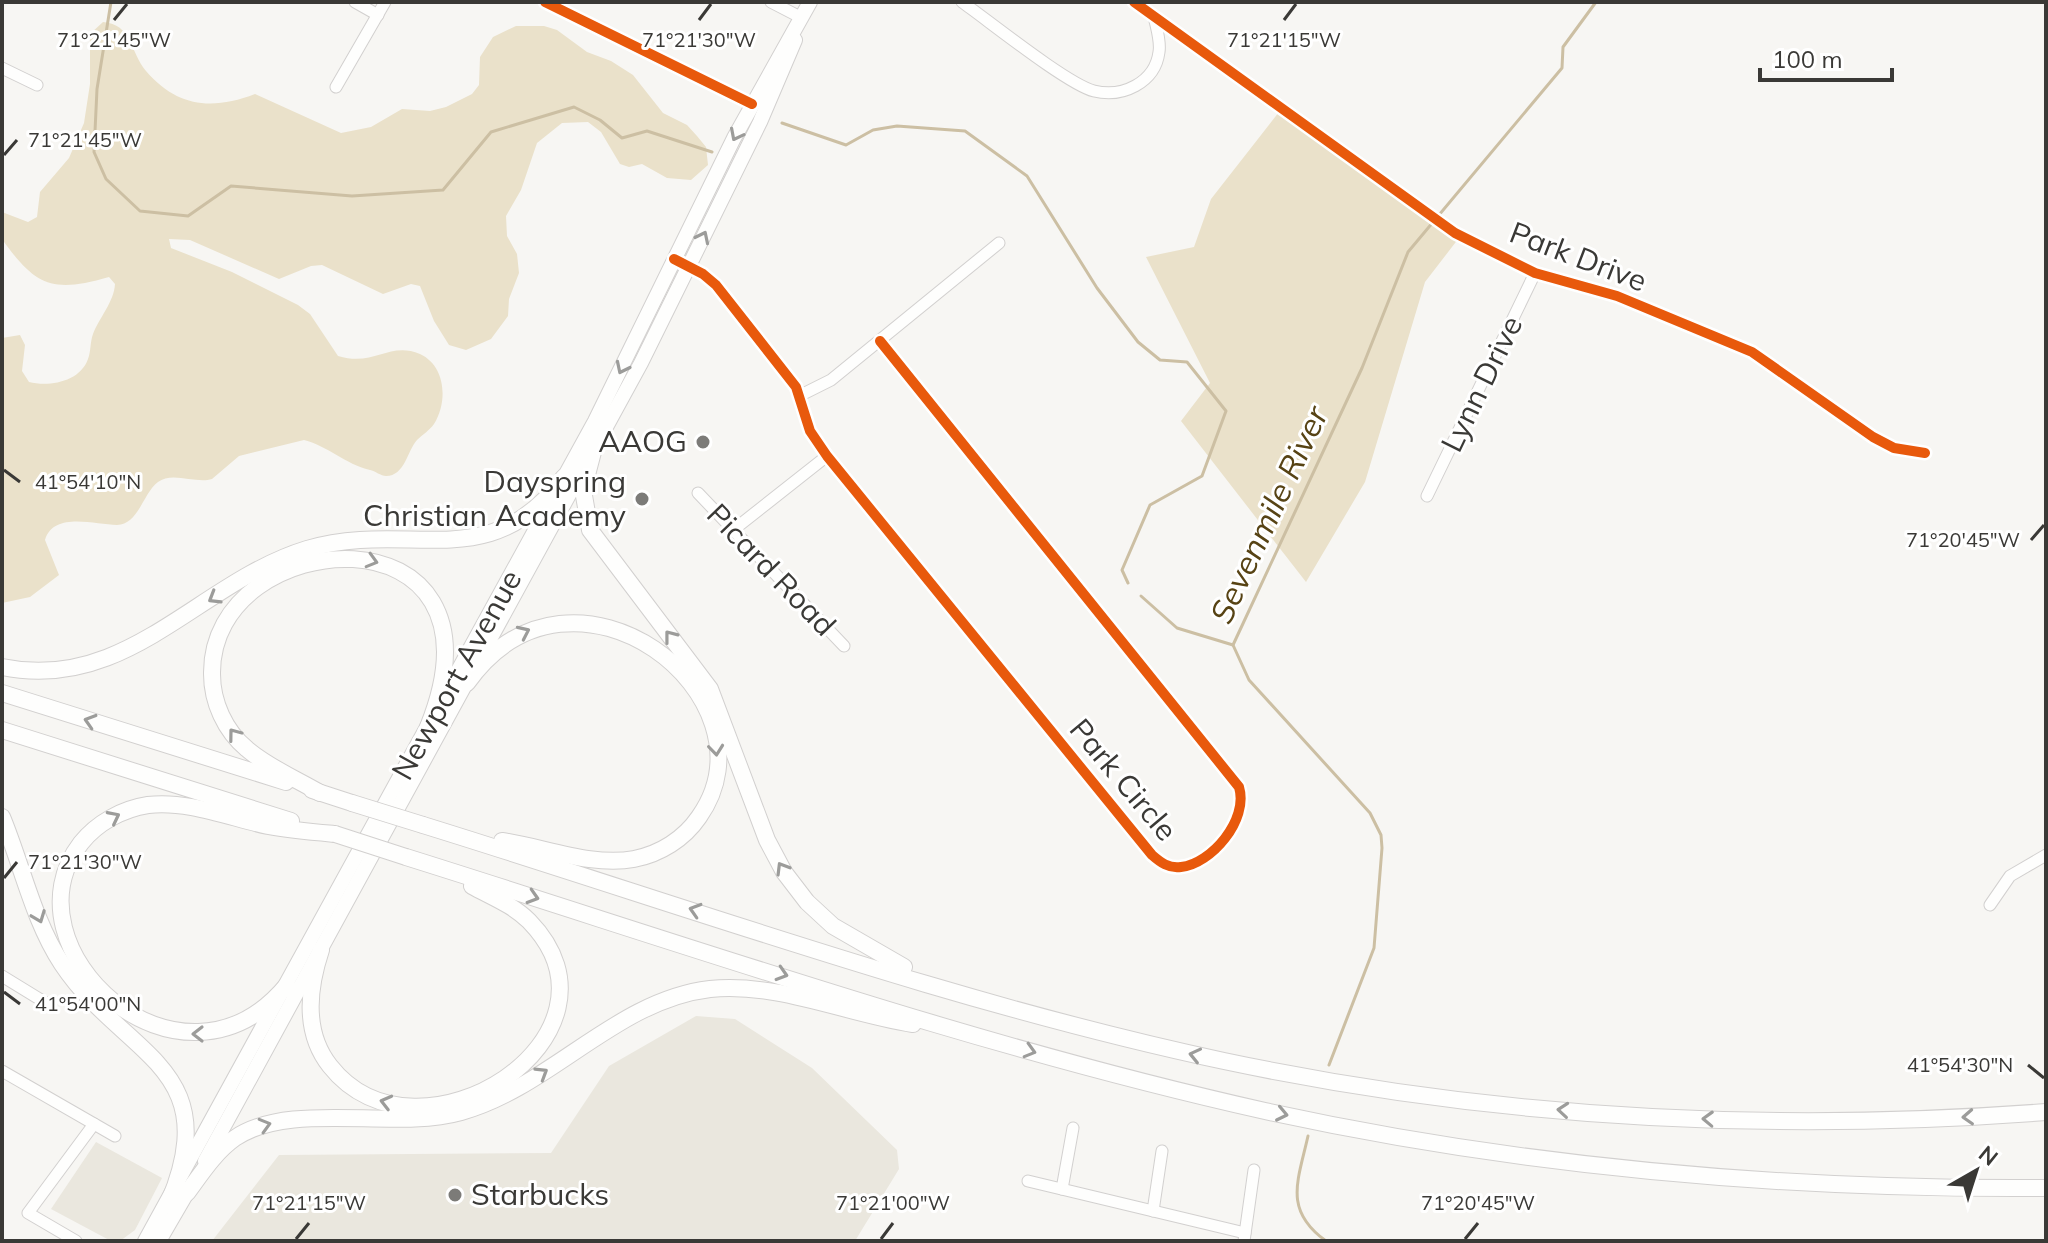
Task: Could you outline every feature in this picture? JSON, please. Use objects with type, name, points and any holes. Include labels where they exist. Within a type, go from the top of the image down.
[{"type":"highway","points":[[593,452],[583,490],[590,530],[710,689],[767,840],[789,880],[813,908],[848,937],[956,992]]},
{"type":"highway","points":[[2,667],[52,671],[104,660],[271,565],[306,550],[356,540],[469,538],[498,533],[530,516],[564,477]]},
{"type":"highway","points":[[320,793],[246,749],[227,726],[215,698],[212,667],[220,634],[236,608],[266,583],[304,565],[347,556],[385,564],[416,584],[440,619],[447,647],[445,679],[428,727]]},
{"type":"highway","points":[[451,834],[607,860],[637,859],[668,846],[692,827],[709,800],[717,771],[714,734],[691,685],[660,652],[621,631],[576,622],[536,627],[500,646],[467,683]]},
{"type":"highway","points":[[2,693],[956,992],[1100,1032],[1227,1062],[1354,1085],[1513,1106],[1769,1121],[1908,1120],[2046,1112]]},
{"type":"highway","points":[[2,730],[969,1033],[1113,1074],[1268,1111],[1505,1153],[1759,1180],[1871,1186],[2046,1188]]},
{"type":"highway","points":[[287,985],[258,1014],[221,1032],[184,1034],[145,1021],[106,995],[72,954],[60,917],[65,873],[79,846],[100,825],[124,812],[150,805],[175,806],[271,826],[335,834]]},
{"type":"highway","points":[[2,817],[42,925],[60,962],[87,995],[165,1070],[178,1091],[186,1116],[187,1141],[169,1202]]},
{"type":"highway","points":[[321,950],[311,988],[314,1034],[331,1068],[361,1093],[396,1105],[430,1105],[475,1094],[515,1074],[538,1050],[551,1025],[557,991],[551,956],[539,934],[523,916],[440,867]]},
{"type":"highway","points":[[187,1193],[228,1143],[255,1127],[288,1121],[430,1118],[470,1110],[509,1093],[642,1011],[691,993],[751,990],[890,1021],[969,1033]]},
{"type":"main road","name":"Newport Avenue","points":[[145,1241],[564,477],[752,104],[810,2]]},
{"type":"main road","name":"Newport Avenue","points":[[159,1241],[593,452],[689,267],[769,102],[802,18]]},
{"type":"street","points":[[355,2],[378,15]]},
{"type":"street","points":[[336,87],[385,2]]},
{"type":"street","points":[[545,2],[752,104]]},
{"type":"street","points":[[771,2],[802,18]]},
{"type":"street","points":[[962,2],[1095,91],[1123,92],[1140,84],[1155,69],[1160,50],[1154,16]]},
{"type":"street","name":"Park Drive","points":[[1134,2],[1433,217],[1535,273],[1617,296],[1752,352],[1873,437],[1894,448],[1925,453]]},
{"type":"street","points":[[2,68],[37,85]]},
{"type":"street","points":[[801,395],[831,380],[999,243]]},
{"type":"street","name":"Park Circle","points":[[674,259],[716,285],[801,395],[810,431],[827,456],[1152,855],[1162,863],[1181,867],[1192,864],[1224,840],[1241,812],[1239,787],[880,341]]},
{"type":"street","name":"Lynn Drive","points":[[1427,496],[1535,273]]},
{"type":"street","points":[[732,531],[827,456]]},
{"type":"street","name":"Picard Road","points":[[698,493],[844,646]]},
{"type":"street","points":[[1990,905],[2010,876],[2046,855]]},
{"type":"street","points":[[2,976],[46,1003]]},
{"type":"street","points":[[2,1071],[115,1136]]},
{"type":"street","points":[[76,1241],[28,1213],[94,1124]]},
{"type":"street","points":[[1062,1189],[1073,1128]]},
{"type":"street","points":[[1153,1211],[1162,1151]]},
{"type":"street","points":[[1028,1181],[1244,1237],[1254,1170]]},
{"type":"shaded area","points":[[103,22],[120,28],[146,71],[183,99],[210,104],[255,94],[341,133],[371,127],[402,109],[430,111],[472,94],[479,85],[480,57],[493,37],[516,26],[544,26],[557,30],[587,52],[611,61],[633,75],[663,113],[687,125],[697,136],[706,147],[708,165],[691,180],[667,178],[642,164],[629,167],[620,164],[601,132],[588,122],[562,123],[537,143],[521,190],[506,216],[507,236],[517,254],[519,273],[509,299],[508,316],[491,339],[466,350],[449,345],[434,321],[420,286],[411,284],[383,294],[322,265],[311,266],[279,279],[190,240],[169,239],[171,248],[232,272],[298,305],[310,314],[338,356],[362,358],[399,350],[420,354],[429,360],[440,376],[443,395],[438,415],[432,426],[417,440],[402,468],[392,475],[384,476],[361,467],[304,440],[239,456],[212,479],[164,479],[153,487],[136,514],[124,523],[76,522],[57,525],[45,540],[59,575],[30,597],[2,603],[2,338],[20,335],[25,345],[22,371],[29,382],[46,384],[71,378],[88,359],[93,334],[112,297],[115,284],[109,277],[60,285],[36,276],[2,239],[2,212],[28,222],[37,217],[40,192],[69,158],[84,123],[90,84],[90,34]]},
{"type":"shaded area","points":[[1279,112],[1424,219],[1462,234],[1425,282],[1365,482],[1306,582],[1181,421],[1210,383],[1146,257],[1194,247],[1211,199]]},
{"type":"shaded area","points":[[696,1016],[735,1019],[812,1068],[897,1150],[899,1169],[855,1241],[212,1241],[279,1155],[551,1153],[609,1066]]},
{"type":"shaded area","points":[[96,1142],[162,1178],[135,1230],[120,1241],[111,1241],[51,1209]]},
{"type":"waterway","points":[[111,2],[97,89],[94,152],[106,179],[140,211],[188,216],[231,186],[352,196],[443,190],[491,132],[574,107],[600,120],[622,138],[647,131],[712,152]]},
{"type":"waterway","name":"Sevenmile River","points":[[1329,1065],[1374,948],[1381,835],[1370,813],[1249,680],[1233,645],[1362,368],[1408,252],[1562,68],[1563,47],[1596,2]]},
{"type":"waterway","points":[[782,123],[846,145],[873,130],[897,126],[965,131],[1027,176],[1097,288],[1138,342],[1160,360],[1187,362],[1226,411],[1202,476],[1150,505],[1122,570],[1128,583]]},
{"type":"waterway","points":[[1141,596],[1177,628],[1233,645]]},
{"type":"waterway","name":"Sevenmile River","points":[[1308,1136],[1298,1181],[1299,1206],[1312,1229],[1326,1241]]},
{"type":"cycle path","points":[[545,2],[752,104]]},
{"type":"cycle path","points":[[1134,2],[1455,233],[1535,273],[1617,296],[1752,352],[1873,437],[1894,448],[1925,453]]},
{"type":"cycle path","points":[[674,259],[703,274],[716,285],[796,387],[810,431],[827,456],[1152,855],[1173,867],[1193,864],[1204,858],[1233,826],[1241,800],[1239,787],[880,341]]},
{"type":"place","name":"AAOG","points":[[703,442]]},
{"type":"place","name":"Dayspring Christian Academy","points":[[642,499]]},
{"type":"place","name":"Starbucks","points":[[455,1195]]}]
